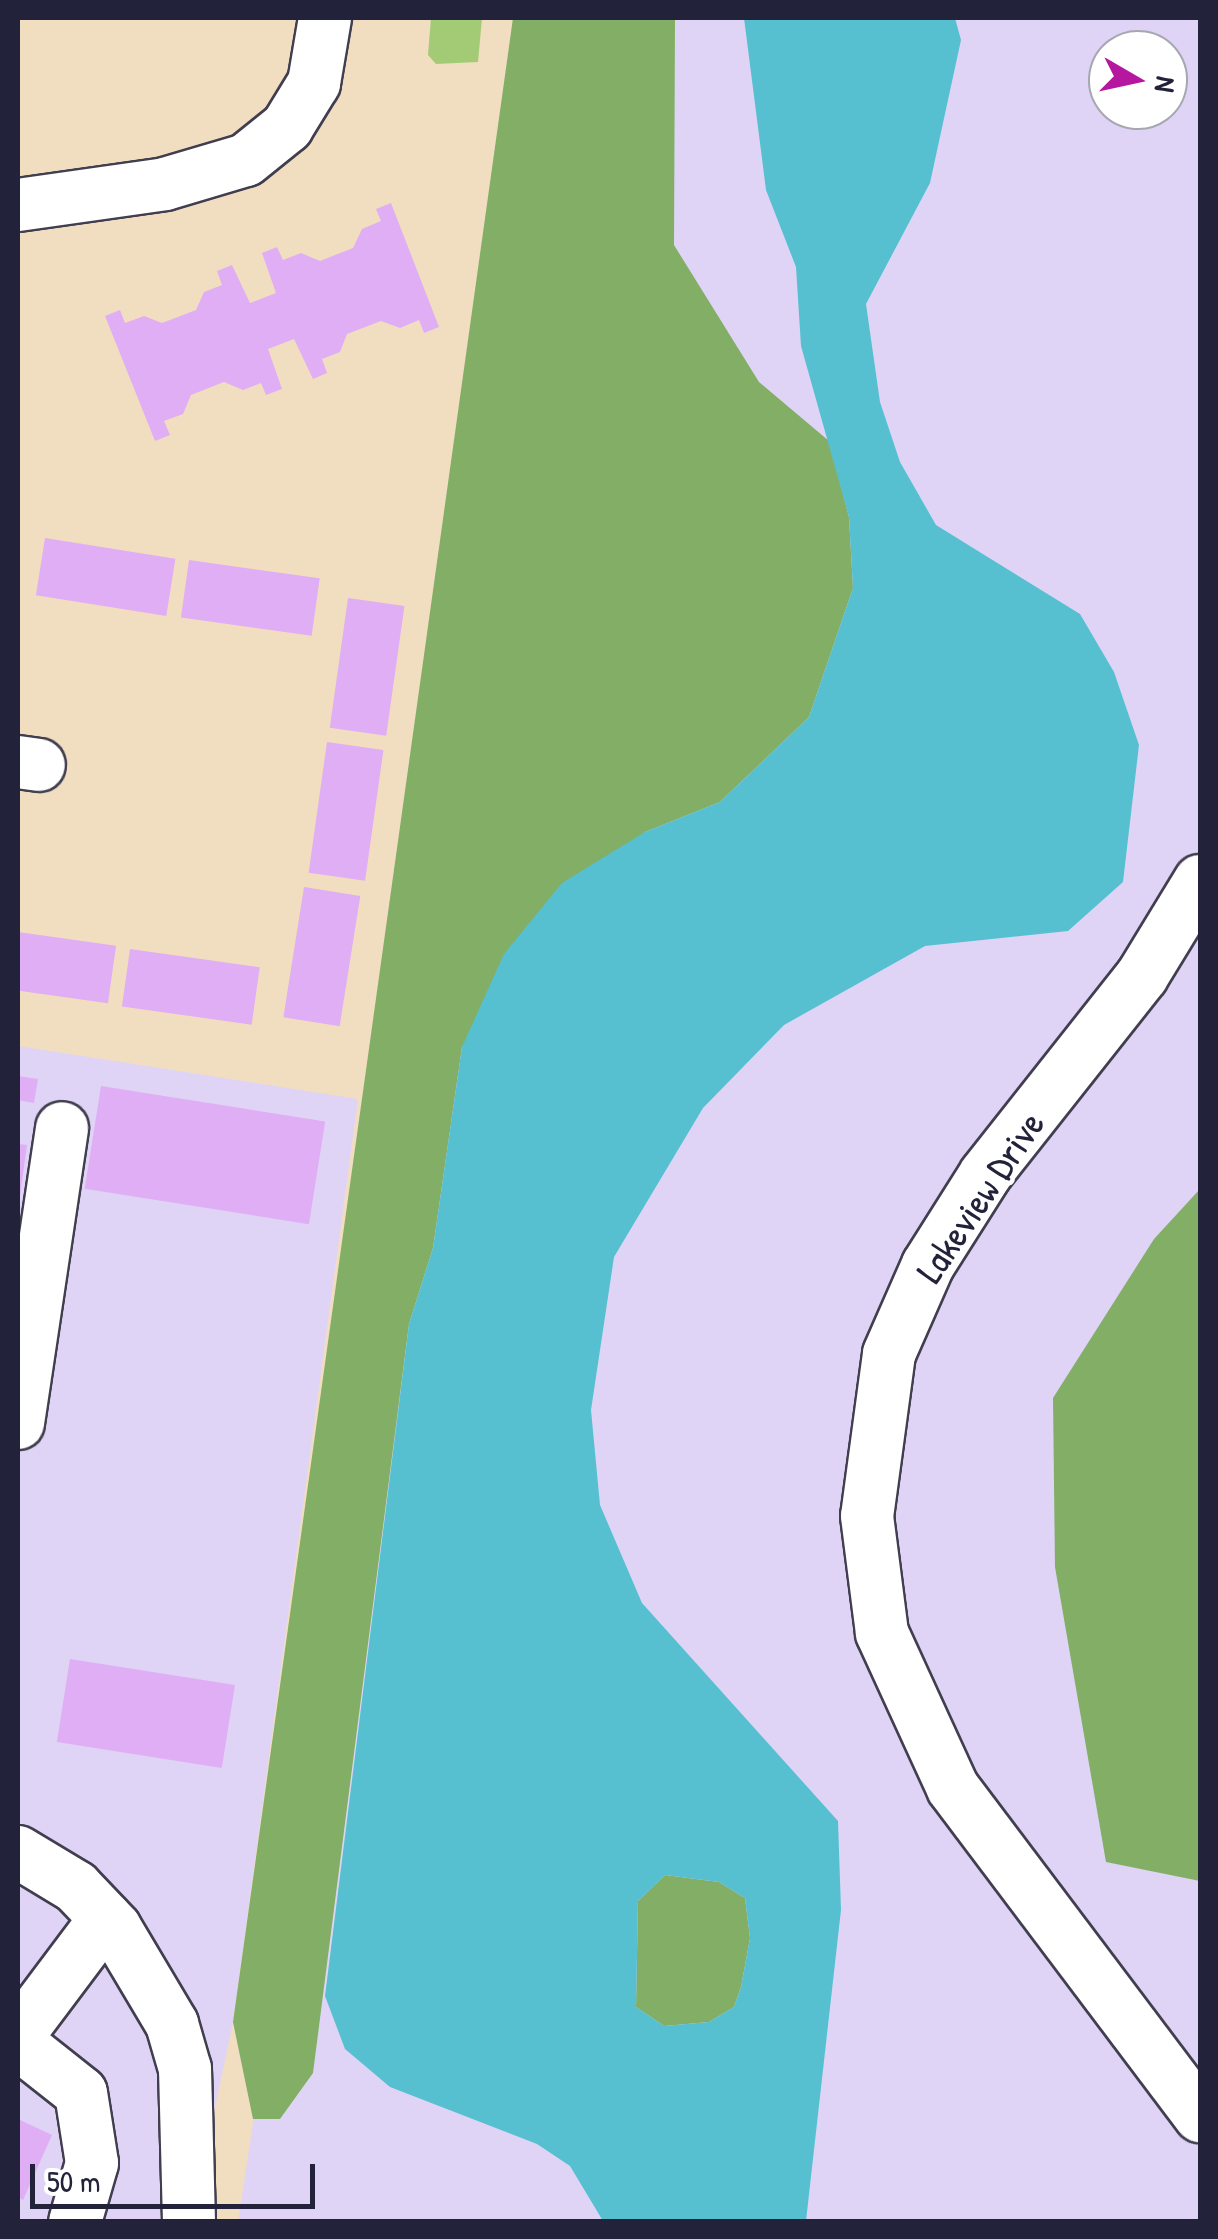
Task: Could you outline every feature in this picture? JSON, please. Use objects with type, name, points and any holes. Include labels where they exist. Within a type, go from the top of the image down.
[{"type":"street","points":[[18,205],[165,184],[246,160],[287,127],[314,83],[325,18]]},
{"type":"street","name":"Lakeview Drive","points":[[1196,902],[985,1174],[928,1265],[890,1354],[867,1516],[882,1633],[953,1788],[1200,2116]]},
{"type":"street","points":[[18,1423],[62,1128]]},
{"type":"street","points":[[18,1852],[76,1886],[106,1918],[151,1982],[185,2068],[189,2222]]},
{"type":"street","points":[[18,2035],[106,1918]]},
{"type":"street","points":[[18,2043],[81,2093],[92,2163],[75,2222]]},
{"type":"shaded area","points":[[571,18],[1200,18],[1200,2221],[238,2222]]},
{"type":"shaded area","points":[[18,1046],[358,1099],[233,2022],[191,2221],[18,2221]]},
{"type":"green space","points":[[431,18],[482,18],[478,62],[436,64],[428,55]]},
{"type":"green space","points":[[513,18],[675,18],[674,245],[759,382],[829,441],[849,517],[853,588],[809,717],[720,802],[645,832],[462,1047],[433,1248],[409,1324],[313,2073],[280,2119],[253,2119],[233,2022]]},
{"type":"green space","points":[[1200,1189],[1200,1881],[1106,1862],[1055,1567],[1053,1398],[1154,1239]]},
{"type":"green space","points":[[665,1875],[719,1882],[745,1898],[750,1938],[741,1987],[734,2007],[709,2022],[664,2026],[636,2007],[638,1901]]},
{"type":"water","points":[[744,18],[955,18],[961,40],[930,183],[866,304],[880,402],[900,462],[936,525],[1080,614],[1114,672],[1139,745],[1123,882],[1068,931],[925,946],[784,1025],[703,1108],[614,1257],[591,1410],[600,1505],[642,1603],[838,1821],[841,1910],[806,2221],[603,2221],[570,2166],[537,2144],[390,2087],[345,2049],[325,1996],[409,1324],[433,1248],[462,1047],[504,954],[562,883],[645,832],[720,802],[809,717],[853,588],[849,517],[801,346],[796,267],[766,190]],"holes":[[[665,1875],[719,1882],[745,1898],[750,1938],[734,2007],[709,2022],[664,2026],[636,2007],[638,1901]]]},
{"type":"building","points":[[391,203],[439,327],[424,333],[419,320],[400,328],[381,321],[347,334],[340,352],[322,359],[327,373],[313,379],[294,339],[268,349],[282,389],[266,395],[261,383],[243,390],[224,382],[191,395],[183,414],[164,421],[170,435],[155,441],[105,316],[120,310],[125,323],[144,316],[162,323],[196,310],[204,292],[222,285],[217,271],[232,265],[250,303],[276,293],[262,253],[277,247],[283,260],[301,253],[320,261],[353,248],[362,229],[381,221],[376,209]]},
{"type":"building","points":[[45,538],[175,559],[166,616],[36,595]]},
{"type":"building","points":[[189,560],[320,578],[312,636],[181,617]]},
{"type":"building","points":[[348,598],[404,606],[386,736],[330,728]]},
{"type":"building","points":[[327,742],[383,750],[365,881],[309,873]]},
{"type":"building","points":[[304,887],[360,896],[340,1026],[283,1017]]},
{"type":"building","points":[[18,932],[116,946],[108,1003],[18,991]]},
{"type":"building","points":[[130,949],[260,967],[252,1025],[122,1006]]},
{"type":"building","points":[[18,1076],[38,1079],[34,1103],[18,1100]]},
{"type":"building","points":[[101,1086],[325,1122],[309,1224],[85,1189]]},
{"type":"building","points":[[18,1144],[27,1145],[20,1196],[18,1195]]},
{"type":"building","points":[[70,1659],[235,1685],[222,1768],[57,1742]]},
{"type":"building","points":[[18,2119],[52,2135],[23,2200],[18,2197]]}]
